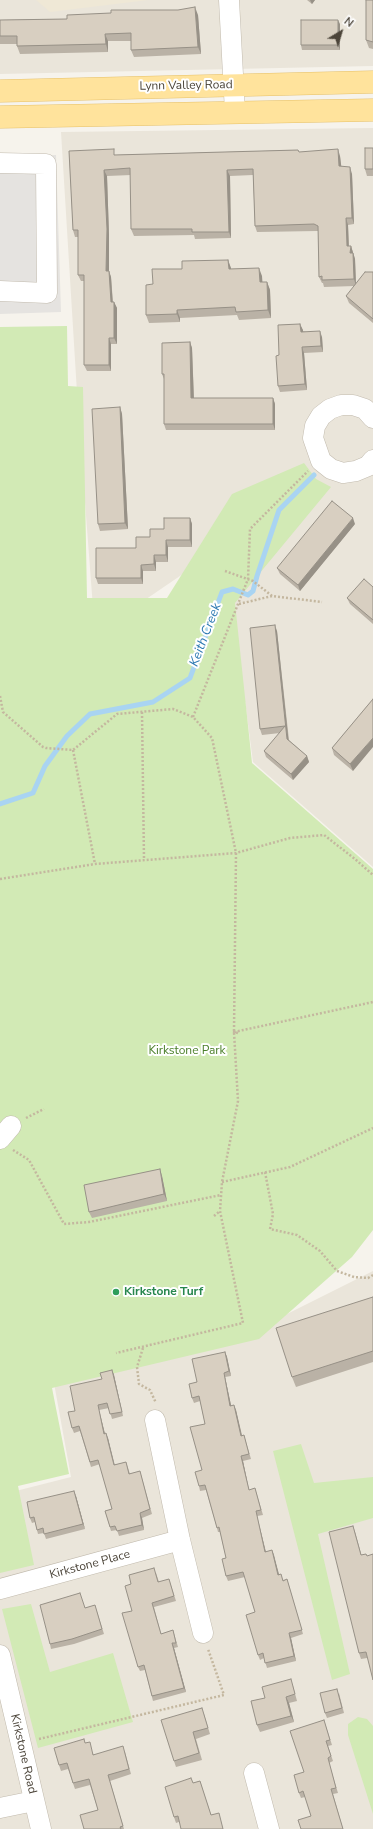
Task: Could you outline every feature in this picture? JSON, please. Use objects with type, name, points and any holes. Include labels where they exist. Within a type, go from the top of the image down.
[{"type":"main road","name":"Lynn Valley Road","points":[[0,91],[373,82]]},
{"type":"main road","points":[[0,117],[373,110]]},
{"type":"street","points":[[229,0],[235,112]]},
{"type":"street","points":[[0,163],[46,164],[48,293],[0,291]]},
{"type":"street","points":[[370,410],[353,405],[341,405],[330,409],[320,416],[315,426],[312,438],[321,461],[331,469],[343,473],[356,471],[368,466],[373,460]]},
{"type":"street","points":[[154,1420],[180,1540],[203,1632]]},
{"type":"street","name":"Kirkstone Place","points":[[0,1590],[180,1540]]},
{"type":"street","name":"Kirkstone Road","points":[[0,1656],[40,1829]]},
{"type":"street","points":[[254,1773],[269,1829]]},
{"type":"street","points":[[0,1808],[34,1801]]},
{"type":"path","points":[[193,717],[248,579],[250,529],[304,475],[321,461]]},
{"type":"path","points":[[225,571],[253,581],[272,596]]},
{"type":"path","points":[[239,603],[272,596],[322,602]]},
{"type":"path","points":[[0,696],[3,712],[43,748],[71,750],[117,714],[173,709],[193,717],[212,738],[236,853],[234,1032],[238,1101],[222,1182],[220,1210],[243,1323],[246,1325]]},
{"type":"path","points":[[142,712],[144,859]]},
{"type":"path","points":[[71,750],[95,864]]},
{"type":"path","points":[[0,879],[95,864],[236,853],[290,838],[324,835],[373,875]]},
{"type":"path","points":[[234,1032],[373,1002]]},
{"type":"path","points":[[234,1032],[238,1033]]},
{"type":"path","points":[[222,1182],[290,1167],[373,1128]]},
{"type":"path","points":[[8,1138],[29,1160],[64,1224],[89,1222],[221,1196]]},
{"type":"path","points":[[265,1172],[272,1214],[270,1229],[297,1235],[320,1252],[337,1271],[354,1277],[368,1278],[373,1275]]},
{"type":"path","points":[[214,1216],[220,1210]]},
{"type":"path","points":[[116,1353],[143,1348],[243,1323]]},
{"type":"path","points":[[143,1348],[137,1367],[140,1384],[150,1390],[157,1404],[154,1420]]},
{"type":"path","points":[[20,1743],[224,1695],[203,1632]]},
{"type":"shaded area","points":[[0,0],[373,0],[373,66],[0,74]]},
{"type":"shaded area","points":[[36,0],[148,0],[50,12]]},
{"type":"shaded area","points":[[373,128],[373,867],[253,762],[231,595],[199,563],[136,606],[93,608],[78,409],[61,132]]},
{"type":"shaded area","points":[[56,155],[61,312],[0,314],[0,157]]},
{"type":"shaded area","points":[[373,1271],[373,1829],[0,1829],[0,1495],[71,1477],[52,1372],[267,1324]]},
{"type":"green space","name":"Kirkstone Park","points":[[67,326],[68,386],[83,387],[87,598],[167,598],[232,494],[304,463],[316,479],[331,487],[235,603],[252,763],[373,869],[373,1230],[352,1257],[259,1339],[52,1388],[69,1474],[18,1486],[34,1565],[0,1573],[0,327]]},
{"type":"green space","points":[[301,1444],[314,1483],[373,1477],[373,1518],[318,1534],[350,1674],[332,1680],[273,1451]]},
{"type":"green space","points":[[31,1604],[50,1672],[113,1653],[133,1722],[38,1748],[2,1609]]},
{"type":"green space","points":[[358,1717],[367,1719],[373,1726],[373,1814],[348,1735],[348,1724]]},
{"type":"building","points":[[366,0],[373,0],[373,42],[366,40]]},
{"type":"building","points":[[195,7],[198,47],[131,50],[131,33],[105,34],[106,44],[17,46],[17,36],[0,36],[0,20],[67,19],[67,15],[111,13],[111,10],[178,10]]},
{"type":"building","points":[[301,20],[338,20],[338,45],[301,45]]},
{"type":"building","points":[[365,148],[373,148],[373,169],[365,169]]},
{"type":"building","points":[[114,149],[114,155],[298,150],[299,152],[338,149],[339,166],[350,167],[352,218],[346,218],[347,246],[351,246],[350,253],[353,253],[354,279],[322,280],[322,276],[319,277],[318,226],[314,224],[255,226],[253,169],[227,170],[229,232],[192,232],[192,229],[131,229],[130,168],[104,170],[107,229],[106,271],[109,271],[111,302],[114,302],[114,338],[109,338],[109,365],[84,365],[84,275],[78,275],[78,230],[73,230],[69,151]]},
{"type":"building","points":[[228,260],[229,269],[259,268],[260,282],[267,282],[268,310],[236,312],[235,307],[177,310],[177,314],[146,315],[146,285],[153,284],[152,269],[182,269],[182,261]]},
{"type":"building","points":[[365,272],[373,272],[373,319],[346,296]]},
{"type":"building","points":[[300,324],[301,332],[320,331],[321,346],[302,347],[305,384],[278,386],[276,356],[279,355],[278,325]]},
{"type":"building","points":[[190,342],[191,398],[273,398],[273,424],[164,424],[164,374],[162,374],[162,343]]},
{"type":"building","points":[[120,407],[125,523],[98,524],[92,409]]},
{"type":"building","points":[[332,501],[353,518],[298,585],[277,568]]},
{"type":"building","points":[[164,518],[190,518],[190,540],[166,540],[166,555],[154,555],[154,564],[141,565],[141,578],[96,578],[96,548],[136,548],[136,537],[150,537],[150,529],[164,529]]},
{"type":"building","points":[[364,579],[373,587],[373,620],[347,598]]},
{"type":"building","points":[[275,625],[287,739],[307,756],[291,774],[264,751],[285,726],[260,729],[250,628]]},
{"type":"building","points":[[373,699],[373,738],[350,764],[332,748]]},
{"type":"building","points":[[160,1169],[164,1194],[89,1212],[84,1185]]},
{"type":"building","points":[[373,1297],[373,1351],[292,1377],[276,1328]]},
{"type":"building","points":[[225,1352],[229,1371],[224,1373],[230,1406],[234,1405],[241,1436],[244,1435],[249,1454],[241,1456],[249,1490],[255,1488],[261,1510],[256,1511],[265,1552],[272,1550],[278,1575],[281,1574],[283,1581],[287,1579],[302,1630],[289,1633],[294,1656],[265,1663],[263,1653],[258,1655],[246,1615],[255,1612],[243,1572],[226,1576],[222,1559],[226,1558],[219,1527],[217,1528],[205,1485],[199,1486],[195,1472],[202,1470],[190,1427],[205,1424],[199,1396],[192,1398],[189,1384],[197,1382],[192,1359]]},
{"type":"building","points":[[112,1370],[122,1412],[110,1414],[107,1403],[98,1405],[104,1434],[106,1433],[114,1465],[126,1462],[129,1474],[140,1471],[150,1509],[140,1513],[142,1525],[117,1531],[115,1526],[110,1527],[105,1511],[112,1509],[98,1460],[90,1462],[79,1426],[72,1428],[68,1412],[75,1411],[70,1386],[102,1379],[100,1373]]},
{"type":"building","points":[[74,1491],[83,1524],[44,1534],[43,1528],[37,1530],[34,1517],[30,1518],[27,1502]]},
{"type":"building","points":[[353,1526],[361,1555],[366,1554],[367,1556],[373,1554],[373,1680],[366,1652],[359,1653],[329,1532]]},
{"type":"building","points":[[154,1568],[158,1582],[169,1579],[174,1596],[152,1603],[161,1634],[173,1630],[176,1643],[172,1643],[184,1688],[152,1696],[144,1665],[138,1667],[122,1613],[132,1611],[125,1586],[131,1584],[129,1575]]},
{"type":"building","points":[[80,1593],[85,1608],[95,1605],[102,1629],[72,1639],[50,1644],[40,1605]]},
{"type":"building","points":[[291,1679],[295,1694],[286,1697],[291,1716],[257,1725],[251,1701],[265,1698],[262,1687]]},
{"type":"building","points":[[337,1689],[342,1708],[325,1713],[320,1693]]},
{"type":"building","points":[[202,1708],[208,1728],[193,1732],[199,1753],[174,1761],[161,1720]]},
{"type":"building","points":[[324,1720],[330,1740],[326,1741],[331,1756],[328,1758],[336,1788],[331,1789],[343,1829],[301,1829],[298,1820],[311,1816],[303,1791],[299,1793],[294,1775],[304,1772],[290,1731]]},
{"type":"building","points":[[84,1739],[85,1743],[90,1742],[93,1755],[123,1746],[129,1769],[108,1775],[123,1826],[120,1827],[121,1829],[84,1829],[80,1815],[98,1810],[89,1779],[73,1783],[67,1763],[59,1765],[54,1748]]},
{"type":"building","points":[[191,1778],[193,1783],[200,1781],[211,1815],[219,1813],[223,1829],[181,1829],[178,1816],[174,1817],[165,1787]]},
{"type":"waterway","name":"Keith Creek","points":[[0,804],[33,793],[45,766],[67,736],[90,714],[153,702],[190,678],[222,592],[233,589],[248,595],[253,591],[279,510],[314,475]]},
{"type":"place","name":"Kirkstone Turf","points":[[116,1292]]}]
